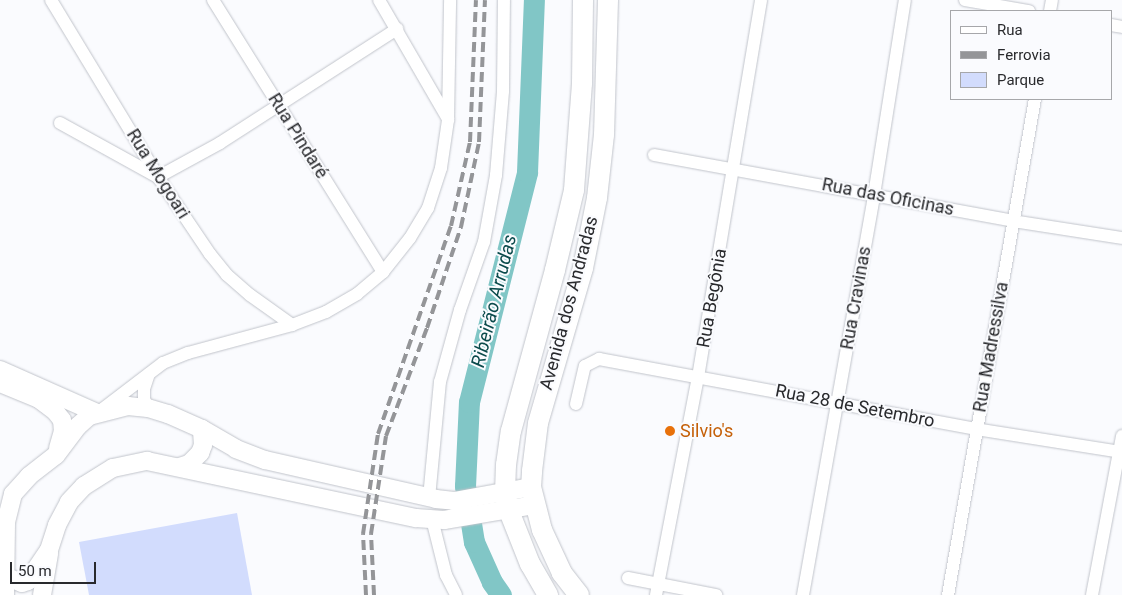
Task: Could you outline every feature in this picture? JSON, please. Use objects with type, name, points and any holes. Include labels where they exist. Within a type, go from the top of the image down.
[{"type":"main road","name":"Avenida dos Andradas","points":[[548,595],[530,564],[501,503],[511,431],[555,270],[574,190],[582,83],[583,0]]},
{"type":"main road","name":"Avenida dos Andradas","points":[[578,595],[552,553],[533,496],[538,423],[583,268],[597,198],[604,135],[608,0]]},
{"type":"main road","points":[[0,370],[97,413]]},
{"type":"main road","points":[[0,383],[39,399],[55,411],[62,420],[63,431],[56,455]]},
{"type":"main road","points":[[5,595],[7,577],[3,521],[13,494],[29,476],[56,455],[78,426],[97,413],[128,406],[148,408],[202,429],[236,449],[265,460],[437,499],[501,503]]},
{"type":"main road","points":[[180,467],[189,464],[200,453],[203,445],[202,429]]},
{"type":"main road","points":[[43,594],[49,550],[57,525],[70,502],[84,486],[100,475],[120,466],[147,462],[180,467],[438,519],[533,496]]},
{"type":"main road","points":[[7,577],[22,583],[28,581],[49,550]]},
{"type":"street","name":"Rua Mogoari","points":[[51,0],[158,177],[210,254],[227,275],[250,295],[292,325]]},
{"type":"street","name":"Rua Pindaré","points":[[213,0],[382,272]]},
{"type":"street","points":[[379,0],[448,120]]},
{"type":"street","points":[[97,413],[163,362],[188,353],[292,325],[326,312],[357,294],[382,272],[410,238],[428,208],[441,168],[448,120],[450,0]]},
{"type":"street","points":[[437,499],[440,382],[460,310],[484,242],[496,175],[504,90],[504,0]]},
{"type":"street","name":"Rua Begônia","points":[[657,589],[698,377],[735,168],[761,0]]},
{"type":"street","name":"Rua Cravinas","points":[[803,595],[874,195],[904,0]]},
{"type":"street","points":[[965,0],[1023,10]]},
{"type":"street","points":[[60,123],[158,177],[220,143],[397,29]]},
{"type":"street","name":"Rua Madressilva","points":[[948,595],[1035,100]]},
{"type":"street","name":"Rua das Oficinas","points":[[654,155],[735,168],[1013,221],[1122,238]]},
{"type":"street","name":"Rua 28 de Setembro","points":[[576,404],[583,371],[589,362],[599,359],[976,429],[1121,452]]},
{"type":"street","points":[[148,408],[144,399],[144,389],[149,374]]},
{"type":"street","points":[[1092,595],[1121,452],[1122,436]]},
{"type":"street","points":[[438,519],[446,575],[456,595]]},
{"type":"street","points":[[628,578],[657,589],[716,595]]},
{"type":"green space","points":[[237,513],[252,595],[89,595],[79,542]]},
{"type":"waterway","name":"Ribeirão Arrudas","points":[[501,595],[492,582],[474,542],[465,486],[469,402],[527,172],[534,0]]},
{"type":"railway","points":[[366,595],[363,534],[378,434],[451,226],[470,142],[476,0]]},
{"type":"railway","points":[[374,595],[371,534],[386,436],[427,328],[461,227],[479,142],[485,0]]},
{"type":"place","name":"Silvio's","points":[[670,431]]}]
